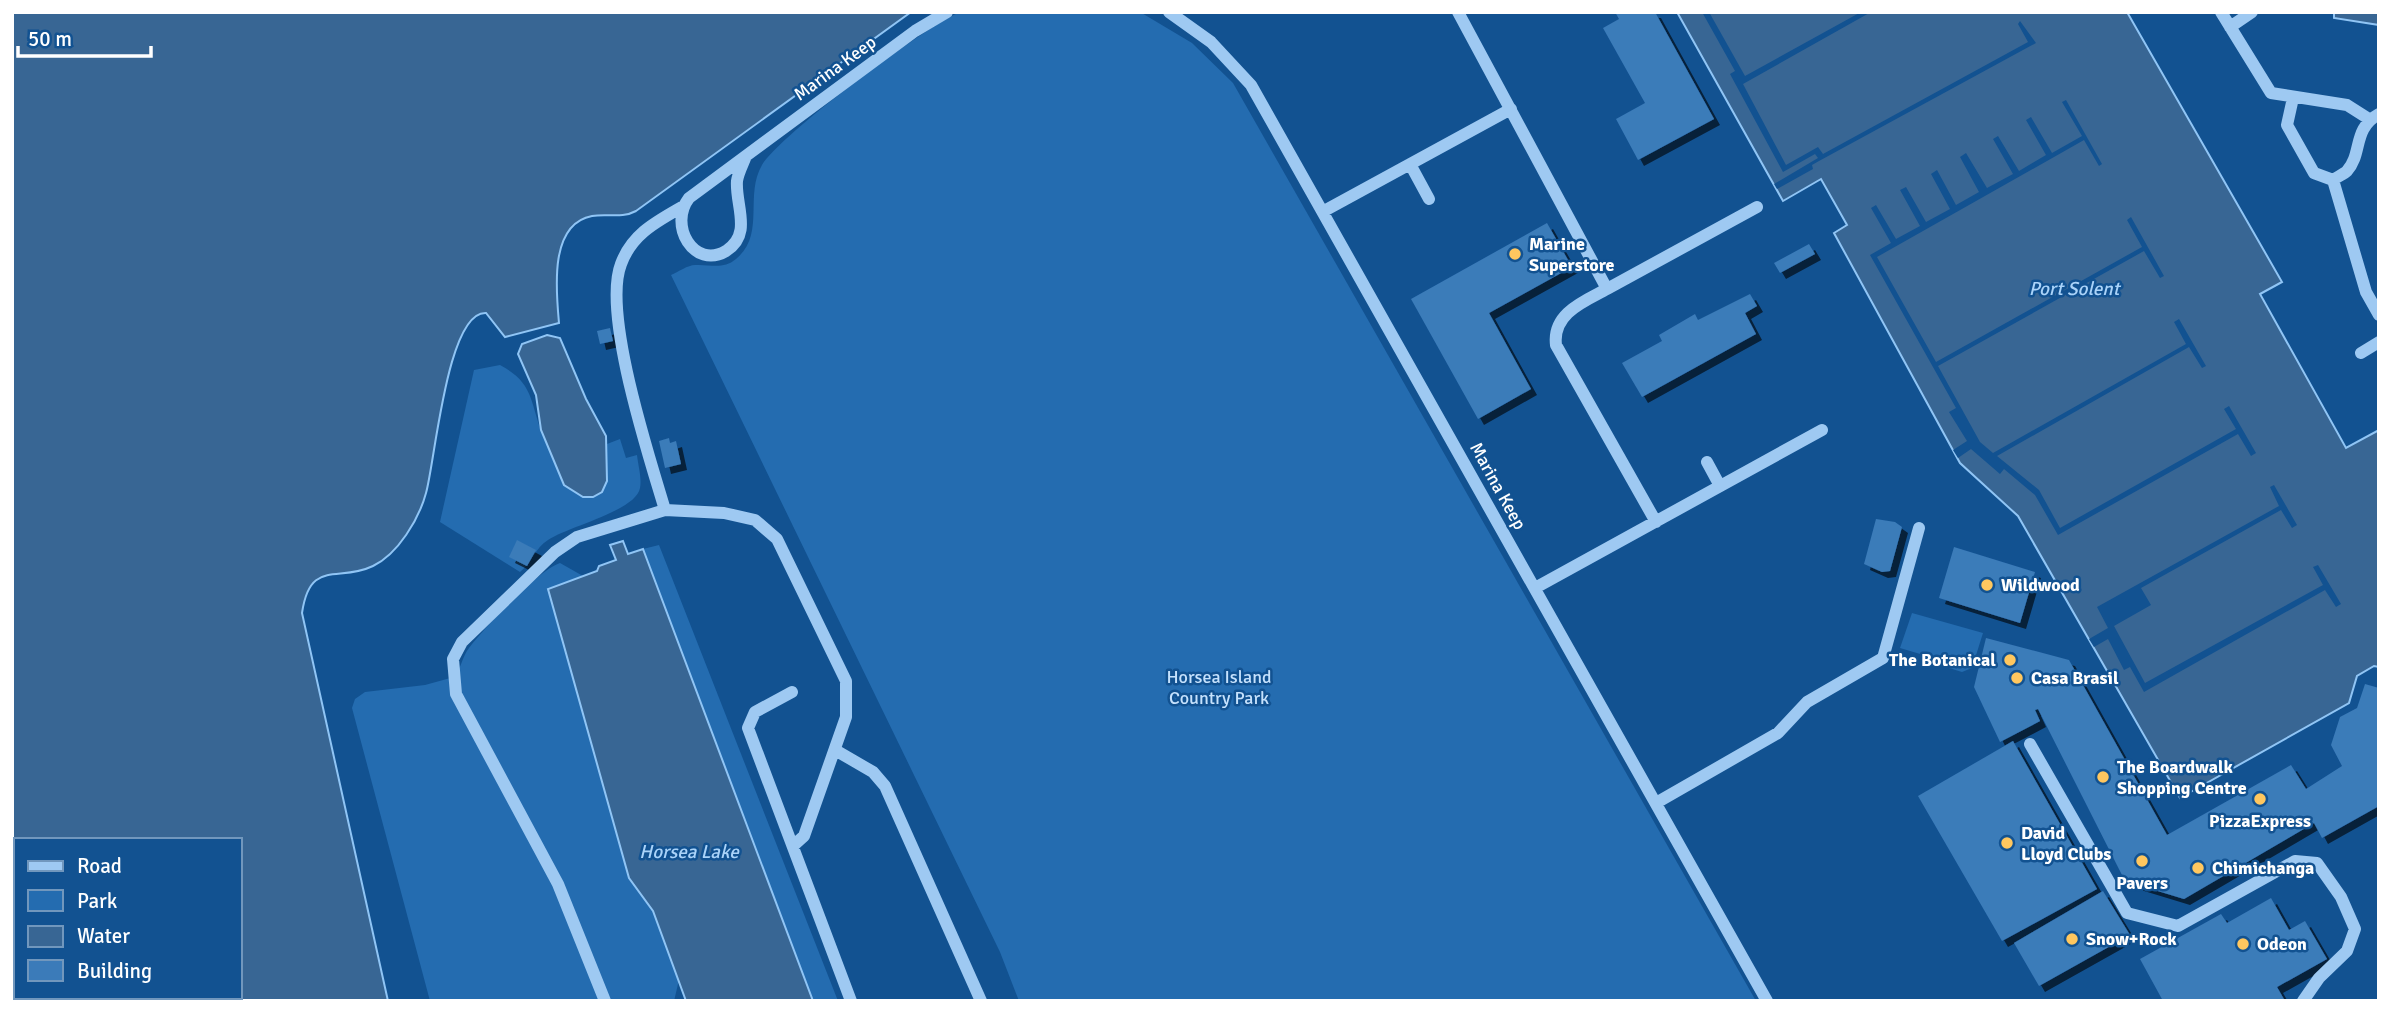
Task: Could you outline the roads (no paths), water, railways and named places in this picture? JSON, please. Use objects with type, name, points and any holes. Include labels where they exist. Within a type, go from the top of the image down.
[{"type":"street","name":"Marina Keep","points":[[665,510],[648,453],[617,320],[614,286],[621,264],[636,238],[658,220],[682,207],[689,198],[915,31],[947,12]]},
{"type":"street","name":"Marina Keep","points":[[1169,12],[1211,42],[1251,85],[1767,1001]]},
{"type":"street","points":[[1458,12],[1607,289]]},
{"type":"street","points":[[2221,12],[2272,93],[2347,105],[2374,117],[2361,130],[2348,170],[2333,180]]},
{"type":"street","points":[[2230,27],[2252,12]]},
{"type":"street","points":[[2293,97],[2287,125],[2314,173],[2333,180]]},
{"type":"street","points":[[1324,211],[1511,109]]},
{"type":"street","points":[[682,207],[679,214],[681,231],[699,253],[713,256],[727,251],[742,228],[737,178],[746,156]]},
{"type":"street","points":[[1410,164],[1429,200]]},
{"type":"street","points":[[2333,180],[2366,292],[2379,315]]},
{"type":"street","points":[[1656,522],[1556,345],[1558,325],[1568,312],[1757,207]]},
{"type":"street","points":[[2361,353],[2379,342]]},
{"type":"street","points":[[1535,588],[1822,429]]},
{"type":"street","points":[[1707,462],[1720,486]]},
{"type":"street","points":[[605,1001],[558,884],[456,694],[453,659],[462,642],[555,552],[577,537],[665,510],[724,513],[755,520],[778,539],[846,681],[846,717],[804,836],[794,845]]},
{"type":"street","points":[[1656,803],[1778,733],[1807,702],[1883,658],[1919,528]]},
{"type":"street","points":[[792,692],[755,712],[748,728],[851,1001]]},
{"type":"street","points":[[2030,744],[2127,913],[2178,926],[2295,861],[2316,863],[2341,897],[2355,929],[2347,951],[2319,978],[2303,1001]]},
{"type":"street","points":[[835,750],[873,772],[885,786],[981,1001]]},
{"type":"water","points":[[12,12],[911,12],[636,211],[625,215],[592,216],[578,222],[568,231],[558,260],[559,323],[505,337],[486,313],[473,319],[461,336],[452,361],[426,493],[413,524],[399,544],[382,560],[360,571],[319,578],[306,596],[302,613],[388,1001],[12,1001]]},
{"type":"water","name":"Port Solent","points":[[1677,12],[2127,12],[2282,282],[2260,294],[2346,448],[2379,430],[2379,667],[2374,666],[2357,676],[2349,703],[2180,798],[2018,516],[1960,463],[1834,233],[1847,225],[1821,179],[1783,201]]},
{"type":"water","points":[[2334,12],[2379,12],[2379,25],[2334,18]]},
{"type":"water","points":[[547,335],[560,338],[586,399],[606,436],[607,481],[602,492],[593,497],[583,497],[564,485],[541,430],[536,395],[518,354],[522,344]]},
{"type":"water","name":"Horsea Lake","points":[[623,541],[628,554],[643,549],[813,1001],[686,1001],[653,911],[629,878],[548,589],[597,571],[599,566],[616,560],[610,545]]},
{"type":"place","name":"Marine Superstore","points":[[1515,254]]},
{"type":"place","name":"Wildwood","points":[[1987,585]]},
{"type":"place","name":"The Botanical","points":[[2010,660]]},
{"type":"place","name":"Casa Brasil","points":[[2017,678]]},
{"type":"place","name":"The Boardwalk Shopping Centre","points":[[2103,777]]},
{"type":"place","name":"PizzaExpress","points":[[2260,799]]},
{"type":"place","name":"David Lloyd Clubs","points":[[2007,843]]},
{"type":"place","name":"Pavers","points":[[2142,861]]},
{"type":"place","name":"Chimichanga","points":[[2198,868]]},
{"type":"place","name":"Snow+Rock","points":[[2072,939]]},
{"type":"place","name":"Odeon","points":[[2243,944]]},
{"type":"park label","name":"Horsea Island Country Park","points":[[1219,687]]}]
